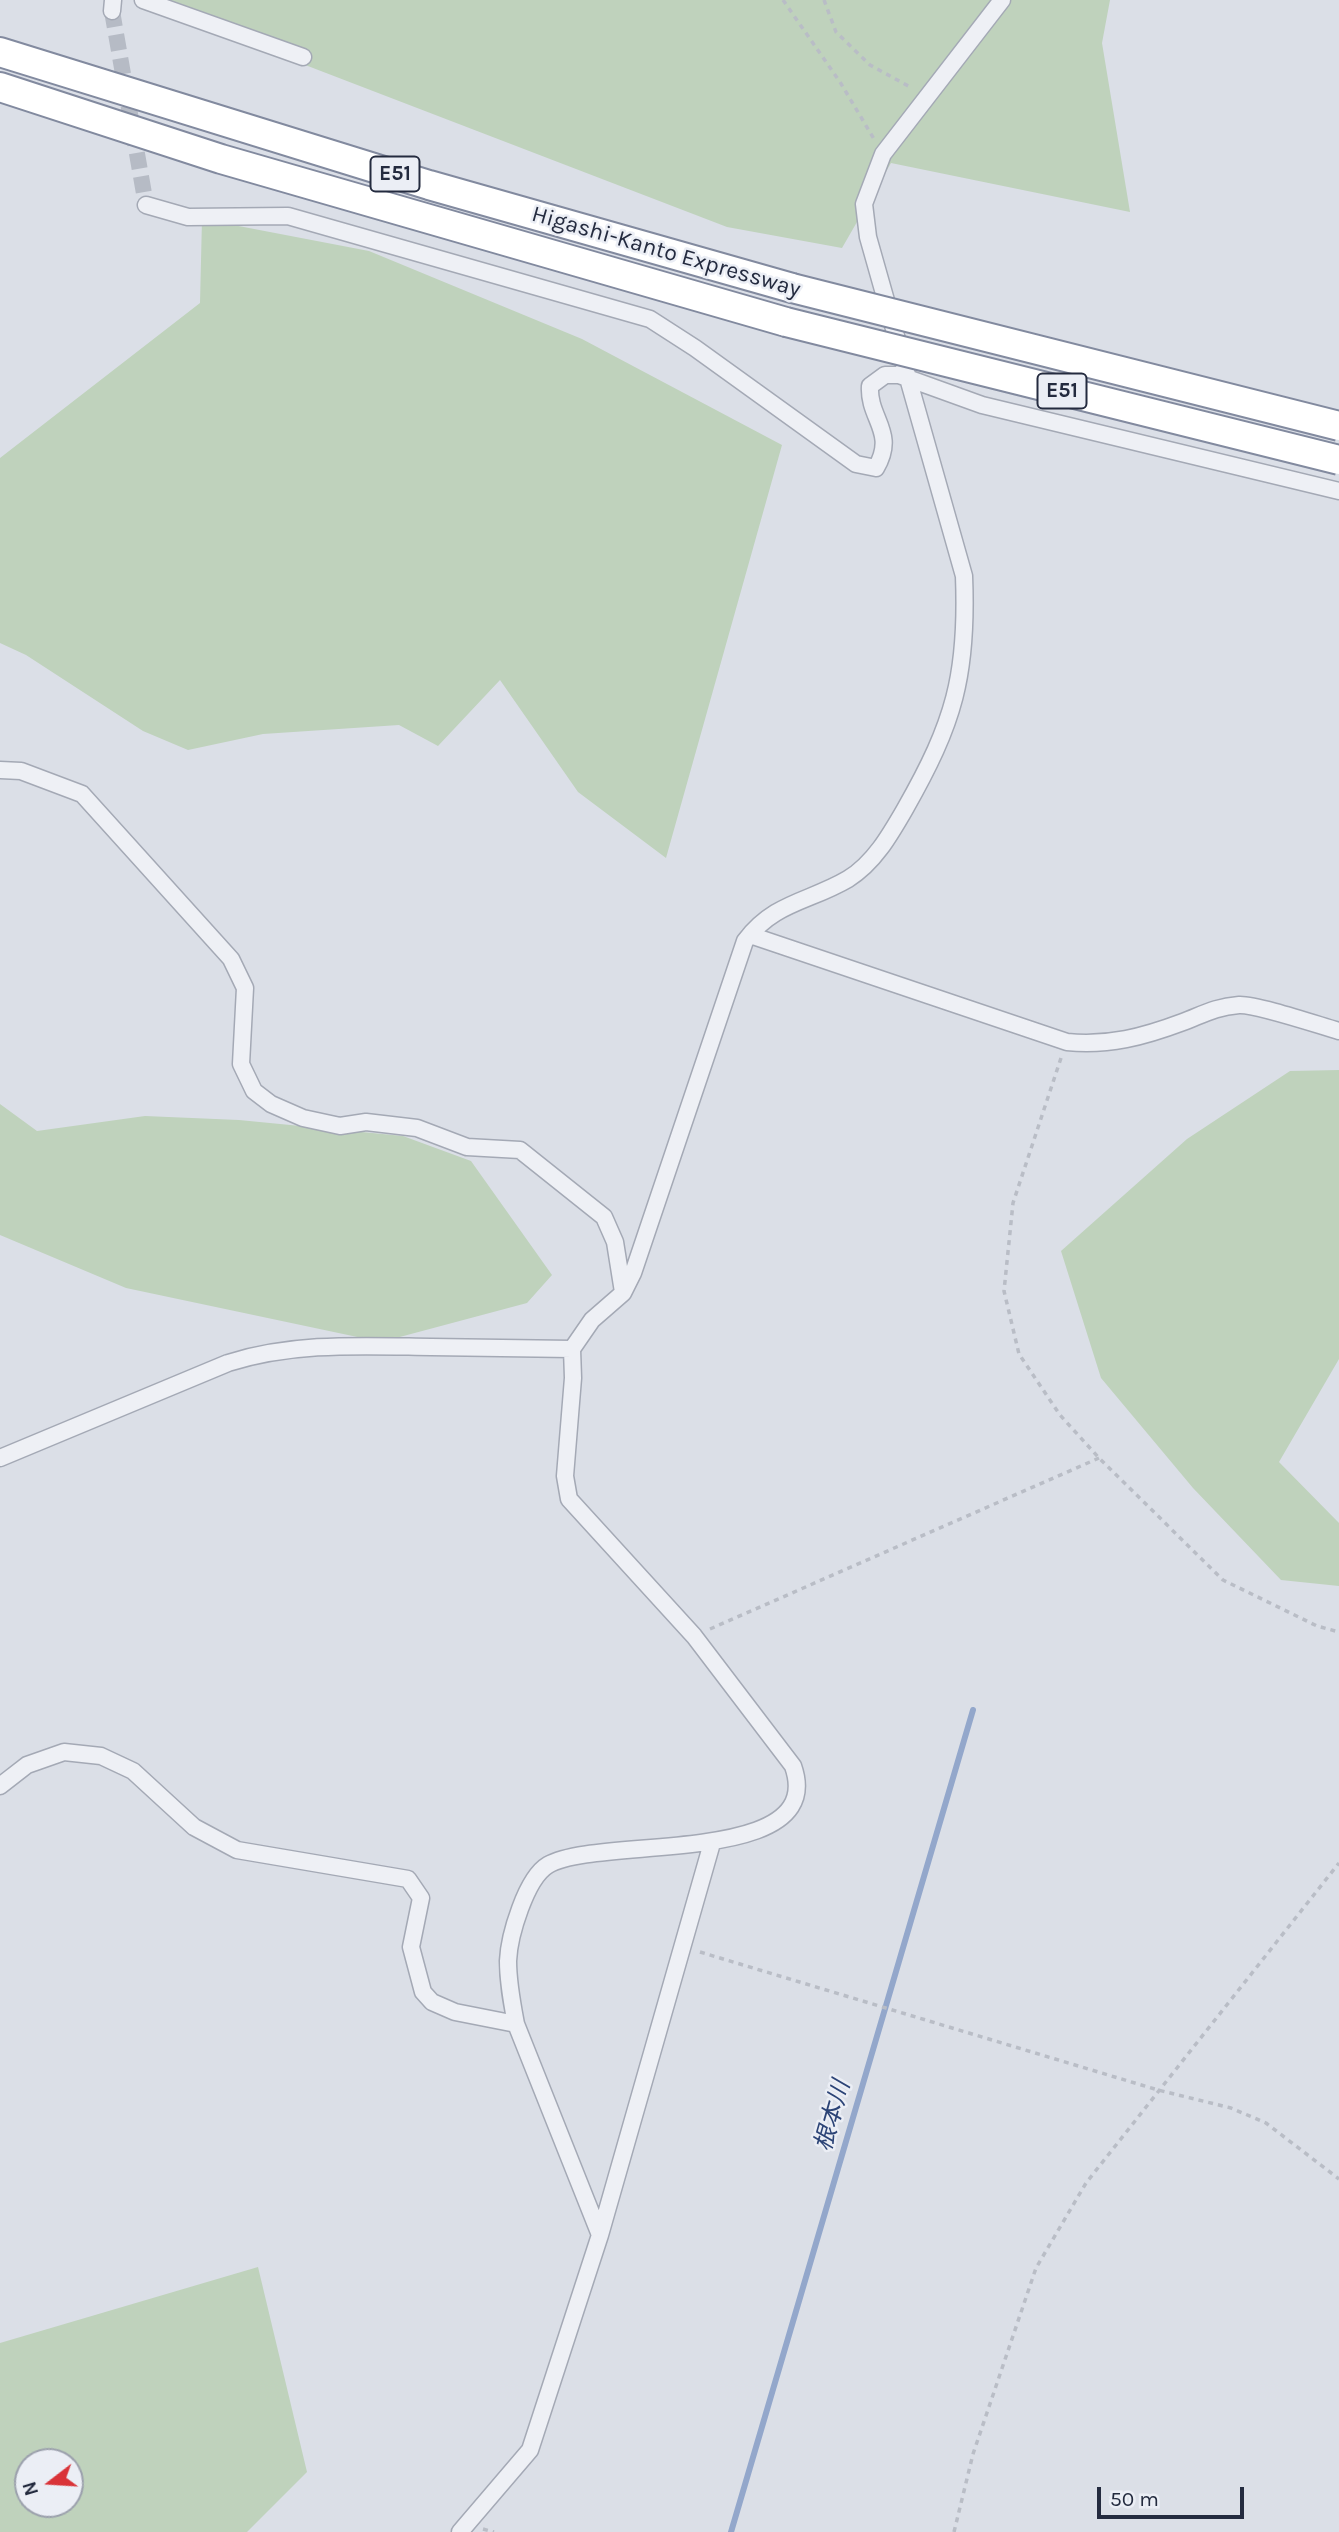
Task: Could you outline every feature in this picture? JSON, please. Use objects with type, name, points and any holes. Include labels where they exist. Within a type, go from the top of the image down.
[{"type":"highway","name":"Higashi-Kanto Expressway","points":[[0,52],[429,185],[792,288],[1339,426]]},
{"type":"highway","name":"Higashi-Kanto Expressway","points":[[0,87],[234,163],[786,321],[1339,460]]},
{"type":"street","points":[[143,0],[303,57]]},
{"type":"street","points":[[600,2235],[516,2024],[510,1993],[508,1959],[529,1885],[547,1865],[580,1854],[615,1848],[712,1843],[767,1827],[786,1815],[799,1782],[793,1766],[694,1636],[569,1499],[565,1476],[573,1378],[572,1349],[592,1320],[623,1293],[633,1273],[745,942],[763,918],[849,878],[871,860],[890,835],[931,763],[953,708],[966,633],[964,576],[868,237],[864,204],[883,154],[1002,0]]},
{"type":"street","points":[[146,205],[188,217],[288,216],[650,319],[695,348],[856,464],[876,468],[885,453],[884,434],[869,394],[870,386],[885,375],[899,375],[909,381],[982,405],[1339,491]]},
{"type":"street","points":[[0,770],[21,771],[82,794],[231,959],[245,988],[241,1064],[254,1091],[271,1104],[303,1118],[340,1126],[366,1122],[417,1128],[467,1147],[520,1150],[604,1217],[615,1242],[623,1293]]},
{"type":"street","points":[[750,935],[1067,1042],[1093,1045],[1128,1041],[1186,1021],[1210,1009],[1243,1005],[1339,1031]]},
{"type":"street","points":[[0,1458],[228,1363],[292,1347],[572,1349]]},
{"type":"street","points":[[0,1786],[27,1765],[64,1752],[101,1756],[133,1771],[194,1827],[236,1850],[408,1879],[421,1898],[411,1947],[423,1992],[432,2002],[455,2012],[516,2024]]},
{"type":"street","points":[[460,2532],[530,2450],[600,2235],[712,1843]]},
{"type":"path","points":[[783,0],[840,82],[883,154]]},
{"type":"path","points":[[824,0],[836,32],[870,65],[915,89]]},
{"type":"path","points":[[1067,1042],[1013,1203],[1004,1292],[1018,1354],[1060,1415],[1099,1458],[1223,1580],[1317,1626],[1339,1632]]},
{"type":"path","points":[[694,1636],[1099,1458]]},
{"type":"path","points":[[954,2532],[973,2454],[1036,2268],[1086,2183],[1339,1863]]},
{"type":"path","points":[[684,1947],[1158,2090],[1231,2108],[1266,2123],[1339,2179]]},
{"type":"green space","points":[[136,0],[1110,0],[1102,43],[1130,212],[891,163],[842,248],[727,227]]},
{"type":"green space","points":[[202,219],[369,251],[582,339],[782,445],[666,858],[578,792],[500,680],[438,746],[399,725],[263,734],[188,750],[143,731],[26,655],[0,643],[0,458],[200,303]]},
{"type":"green space","points":[[1339,1070],[1339,1359],[1279,1462],[1339,1523],[1339,1586],[1281,1580],[1193,1488],[1101,1378],[1061,1251],[1187,1139],[1290,1071]]},
{"type":"green space","points":[[0,1104],[37,1131],[145,1116],[239,1120],[403,1136],[471,1161],[552,1275],[527,1303],[381,1342],[126,1288],[0,1235]]},
{"type":"green space","points":[[258,2267],[307,2472],[247,2532],[0,2532],[0,2343]]},
{"type":"waterway","name":"根本川","points":[[731,2532],[973,1710]]},
{"type":"tunnel","points":[[112,11],[146,205]]}]
